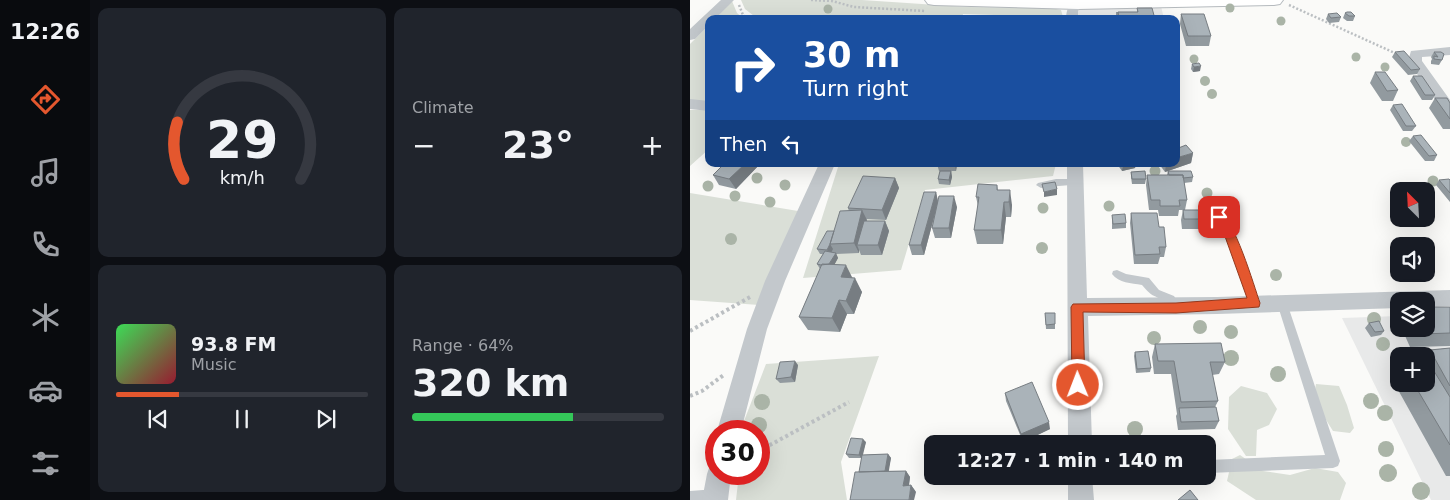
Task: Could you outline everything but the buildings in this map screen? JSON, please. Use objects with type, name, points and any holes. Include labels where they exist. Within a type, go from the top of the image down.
[{"type":"main road","points":[[934,0],[1075,11],[1280,2]]},
{"type":"street","points":[[712,15],[728,0]]},
{"type":"street","points":[[690,36],[705,22]]},
{"type":"street","points":[[1450,51],[1416,54],[1415,61],[1450,111]]},
{"type":"street","points":[[690,104],[705,106]]},
{"type":"street","points":[[732,420],[748,358],[774,282],[826,167]]},
{"type":"street","points":[[1075,173],[1080,435]]},
{"type":"street","points":[[1077,307],[1176,308],[1254,303],[1450,298]]},
{"type":"street","points":[[1080,485],[1081,500]]},
{"type":"lane","points":[[1041,185],[1056,182],[1075,173]]},
{"type":"lane","points":[[1191,218],[1219,217],[1227,226],[1254,303]]},
{"type":"lane","points":[[1117,274],[1124,278],[1145,281],[1155,293],[1170,299],[1176,308]]},
{"type":"lane","points":[[1216,467],[1333,461],[1282,303]]},
{"type":"lane","points":[[690,498],[717,490]]},
{"type":"path","points":[[737,0],[743,15]]},
{"type":"path","points":[[1280,2],[1385,50],[1415,61]]},
{"type":"path","points":[[690,331],[737,306],[774,282]]},
{"type":"path","points":[[690,396],[702,391],[748,358]]},
{"type":"path","points":[[770,445],[849,402]]},
{"type":"shaded area","points":[[741,0],[862,0],[967,7],[1051,8],[1061,10],[1062,15],[753,15],[745,9]]},
{"type":"shaded area","points":[[732,1],[739,15],[719,15]]},
{"type":"shaded area","points":[[1161,6],[1163,15],[1074,15],[1079,10],[1089,7]]},
{"type":"shaded area","points":[[705,29],[705,103],[690,101],[690,44]]},
{"type":"shaded area","points":[[690,110],[705,110],[705,153],[690,166]]},
{"type":"shaded area","points":[[838,167],[1055,167],[1053,176],[925,190],[901,270],[803,278]]},
{"type":"shaded area","points":[[690,193],[798,211],[759,305],[690,300]]},
{"type":"shaded area","points":[[1450,315],[1450,500],[1431,500],[1342,318],[1390,316],[1390,337],[1435,337],[1435,324]]},
{"type":"shaded area","points":[[879,356],[841,462],[847,500],[736,500],[738,485],[770,485],[770,420],[744,420],[766,364]]},
{"type":"shaded area","points":[[1316,384],[1339,386],[1354,428],[1350,433],[1333,431],[1323,415],[1318,402],[1315,390]]},
{"type":"shaded area","points":[[1241,386],[1267,393],[1277,409],[1269,425],[1257,430],[1256,456],[1246,456],[1228,429],[1229,397]]},
{"type":"shaded area","points":[[1240,455],[1263,471],[1290,475],[1315,468],[1338,472],[1346,483],[1340,500],[1256,500],[1227,481],[1232,459]]},
{"type":"route","points":[[1078,385],[1077,307],[1176,308],[1254,303],[1227,226],[1219,217]]}]
